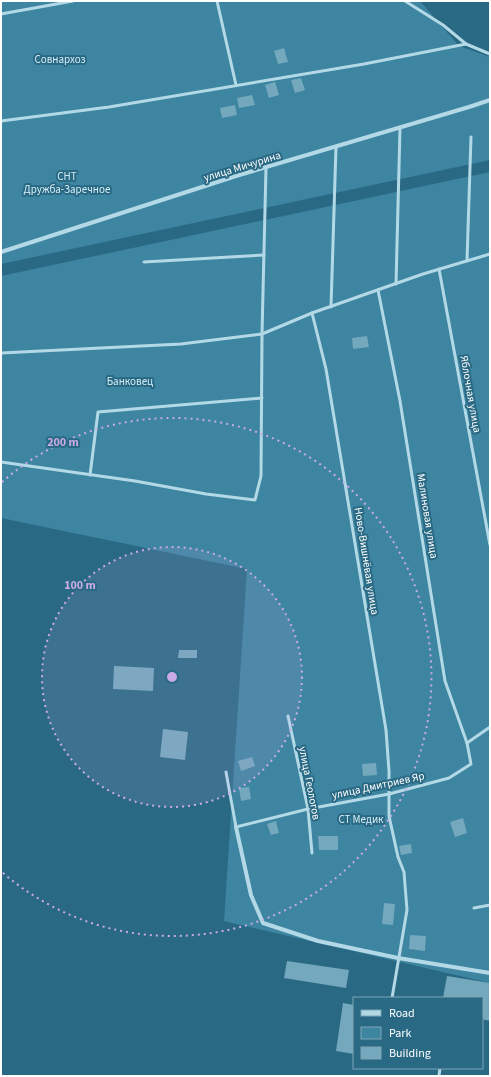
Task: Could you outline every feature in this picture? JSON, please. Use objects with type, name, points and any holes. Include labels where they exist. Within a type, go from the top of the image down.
[{"type":"street","name":"улица Мичурина","points":[[1,252],[266,168],[490,100]]},
{"type":"street","points":[[236,827],[251,895],[263,923],[318,942],[398,958],[490,972]]},
{"type":"lane","points":[[1,14],[73,1]]},
{"type":"lane","points":[[217,1],[236,85]]},
{"type":"lane","points":[[405,1],[443,25],[466,44],[490,54]]},
{"type":"lane","points":[[1,121],[109,107],[364,64],[466,44]]},
{"type":"lane","points":[[396,284],[400,128]]},
{"type":"lane","points":[[467,261],[471,137]]},
{"type":"lane","points":[[331,307],[336,147]]},
{"type":"lane","points":[[1,462],[135,481],[206,494],[255,500],[261,476],[262,334],[266,168]]},
{"type":"lane","points":[[1,353],[181,344],[262,334],[378,290],[490,254]]},
{"type":"lane","points":[[144,262],[264,255]]},
{"type":"lane","name":"Яблочная улица","points":[[439,270],[490,546]]},
{"type":"lane","name":"Малиновая улица","points":[[378,290],[400,401],[445,681],[467,743]]},
{"type":"lane","name":"Ново-Вишнёвая улица","points":[[312,314],[326,369],[386,730],[389,816],[398,857],[404,872],[407,910],[392,997]]},
{"type":"lane","points":[[90,475],[98,412],[262,398]]},
{"type":"lane","name":"улица Геологов","points":[[288,716],[308,810],[312,853]]},
{"type":"lane","points":[[467,743],[490,727]]},
{"type":"lane","name":"улица Дмитриев Яр","points":[[236,827],[308,810],[389,794],[449,778],[471,764],[467,743]]},
{"type":"lane","points":[[226,772],[236,827]]},
{"type":"lane","points":[[474,908],[490,905]]},
{"type":"green space","name":"СНТ Дружба-Заречное","points":[[1,1],[420,1],[459,46],[490,57],[490,160],[1,264]]},
{"type":"green space","name":"СТ Медик","points":[[490,172],[490,983],[224,921],[247,569],[1,518],[1,276]]},
{"type":"building","points":[[284,48],[288,62],[278,64],[274,51]]},
{"type":"building","points":[[301,78],[305,90],[295,93],[291,80]]},
{"type":"building","points":[[275,82],[279,95],[269,98],[265,85]]},
{"type":"building","points":[[252,95],[255,105],[239,108],[237,98]]},
{"type":"building","points":[[235,105],[237,115],[222,118],[220,108]]},
{"type":"building","points":[[367,336],[369,347],[353,349],[352,338]]},
{"type":"building","points":[[179,650],[197,650],[197,658],[178,658]]},
{"type":"building","points":[[114,666],[154,668],[153,691],[113,689]]},
{"type":"building","points":[[163,729],[188,732],[185,760],[160,757]]},
{"type":"building","points":[[252,757],[255,766],[241,771],[238,761]]},
{"type":"building","points":[[376,763],[377,775],[363,776],[362,764]]},
{"type":"building","points":[[249,787],[251,799],[241,801],[239,788]]},
{"type":"building","points":[[463,818],[467,833],[455,837],[450,822]]},
{"type":"building","points":[[276,821],[279,833],[271,835],[267,824]]},
{"type":"building","points":[[318,836],[338,836],[338,850],[319,850]]},
{"type":"building","points":[[411,844],[412,853],[401,855],[399,846]]},
{"type":"building","points":[[384,903],[395,904],[393,925],[382,924]]},
{"type":"building","points":[[410,935],[426,936],[425,951],[409,949]]},
{"type":"building","points":[[287,961],[349,970],[346,988],[284,978]]},
{"type":"building","points":[[447,976],[490,983],[490,1021],[483,1019],[483,997],[443,997]]},
{"type":"building","points":[[343,1003],[353,1005],[353,1054],[336,1051]]},
{"type":"park label","name":"Совнархоз","points":[[60,59]]},
{"type":"park label","name":"Банковец","points":[[130,381]]}]
